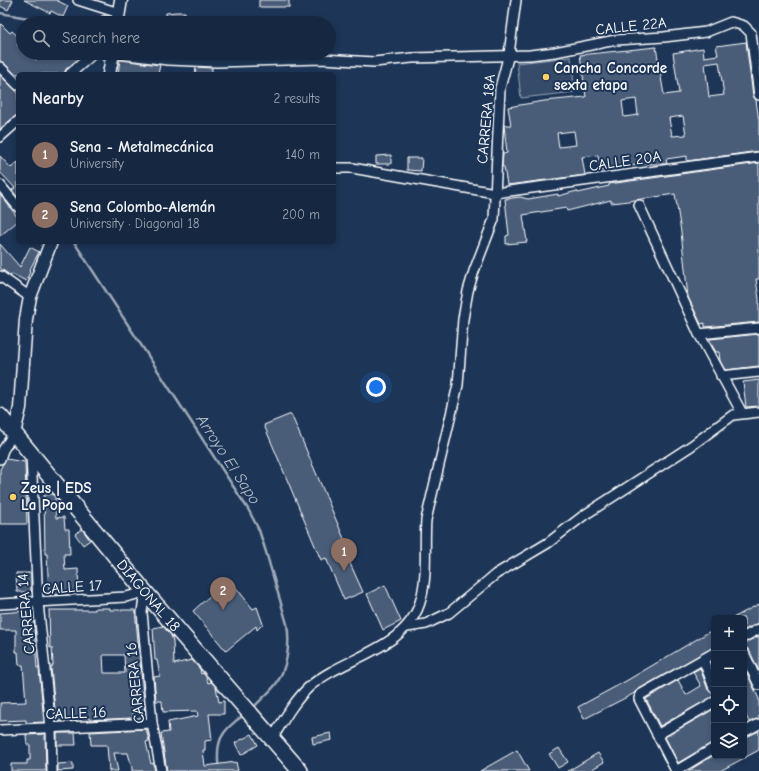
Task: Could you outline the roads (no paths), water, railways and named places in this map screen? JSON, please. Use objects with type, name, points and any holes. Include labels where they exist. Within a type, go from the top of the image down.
[{"type":"main road","name":"DIAGONAL 18","points":[[0,416],[145,592],[300,771]]},
{"type":"street","points":[[78,0],[114,16]]},
{"type":"street","points":[[118,16],[121,0]]},
{"type":"street","name":"CARRERA 18A","points":[[407,627],[422,598],[426,568],[424,541],[428,513],[458,385],[468,291],[494,219],[500,88],[509,54],[516,0]]},
{"type":"street","name":"CALLE 22A","points":[[509,54],[530,55],[555,52],[616,40],[664,37],[706,32],[731,22],[744,26],[751,33],[759,90]]},
{"type":"street","points":[[336,60],[374,62],[412,58],[509,54]]},
{"type":"street","points":[[72,72],[86,60]]},
{"type":"street","points":[[109,72],[112,60]]},
{"type":"street","points":[[168,60],[217,62],[287,60]]},
{"type":"street","points":[[0,67],[16,83]]},
{"type":"street","points":[[0,137],[16,123]]},
{"type":"street","name":"CALLE 20A","points":[[336,168],[352,168],[495,193],[759,157]]},
{"type":"street","points":[[0,185],[16,205]]},
{"type":"street","points":[[639,205],[698,334],[742,413]]},
{"type":"street","points":[[0,459],[2,450],[14,433],[20,408],[26,319],[30,296],[49,244]]},
{"type":"street","points":[[0,276],[30,296]]},
{"type":"street","points":[[698,334],[759,328]]},
{"type":"street","points":[[721,376],[759,372]]},
{"type":"street","points":[[272,739],[291,708],[310,687],[350,661],[395,637],[407,627],[426,624],[449,614],[496,574],[548,543],[583,516],[691,446],[733,415],[759,412]]},
{"type":"street","name":"CARRERA 14","points":[[31,455],[38,603],[50,728],[52,771]]},
{"type":"street","name":"CALLE 17","points":[[0,604],[126,597],[145,592]]},
{"type":"street","name":"CARRERA 16","points":[[145,592],[142,612],[152,723],[161,771]]},
{"type":"street","points":[[747,635],[759,629]]},
{"type":"street","points":[[711,655],[640,695],[639,699],[676,771],[711,750]]},
{"type":"street","points":[[703,659],[714,687]]},
{"type":"street","points":[[747,659],[759,685]]},
{"type":"street","points":[[657,735],[711,704]]},
{"type":"street","name":"CALLE 16","points":[[0,730],[152,723]]},
{"type":"street","points":[[747,730],[759,724]]},
{"type":"waterway","name":"Arroyo El Sapo","points":[[0,13],[17,16]]},
{"type":"waterway","name":"Arroyo El Sapo","points":[[103,60],[107,65]]},
{"type":"waterway","name":"Arroyo El Sapo","points":[[75,244],[248,509],[259,530],[287,624],[288,647],[286,663],[280,677],[274,687],[254,707]]},
{"type":"waterway","name":"Arroyo El Sapo","points":[[219,771],[218,752],[221,738],[229,726],[244,715]]},
{"type":"place","name":"Cancha Concorde sexta etapa","points":[[546,77]]},
{"type":"place","name":"Zeus | EDS La Popa","points":[[13,497]]},
{"type":"place","name":"Sena - Metalmecánica","points":[[344,571]]},
{"type":"place","name":"Sena Colombo-Alemán","points":[[223,610]]}]
